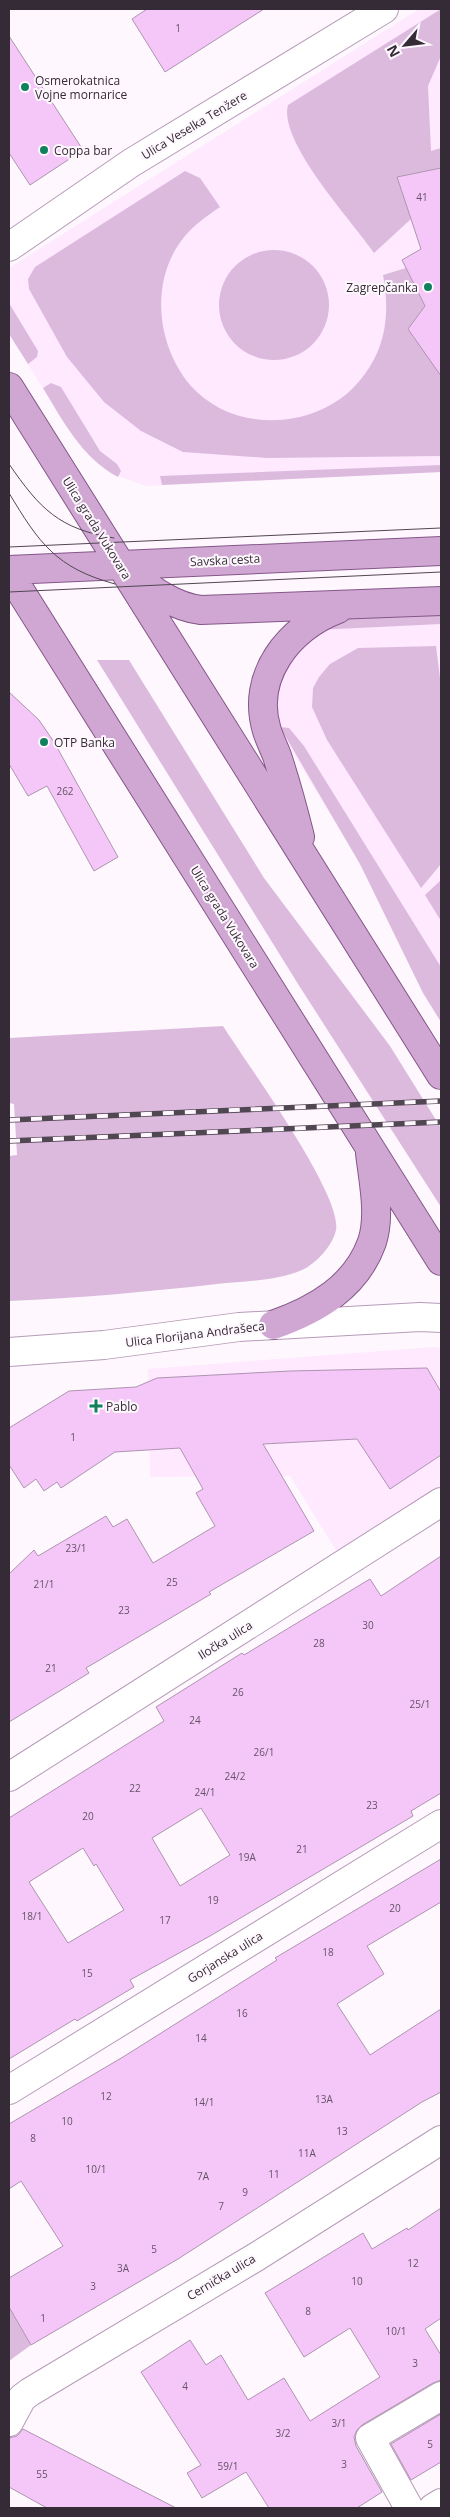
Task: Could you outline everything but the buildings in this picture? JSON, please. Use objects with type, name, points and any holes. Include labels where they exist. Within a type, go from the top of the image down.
[{"type":"main road","name":"Ulica grada Vukovara","points":[[9,387],[441,1075]]},
{"type":"main road","name":"Savska cesta","points":[[9,571],[441,551]]},
{"type":"main road","points":[[120,565],[147,586],[187,608],[218,610],[441,601]]},
{"type":"main road","name":"Ulica grada Vukovara","points":[[9,571],[441,1261]]},
{"type":"main road","points":[[304,858],[290,796],[267,731],[264,712],[266,683],[272,664],[295,635],[310,622],[348,605]]},
{"type":"main road","points":[[273,1325],[323,1303],[340,1290],[354,1274],[366,1254],[372,1241],[375,1216],[370,1147]]},
{"type":"street","name":"Ulica Veselka Tenžere","points":[[9,247],[131,163],[384,9]]},
{"type":"street","name":"Ulica Florijana Andrašeca","points":[[9,1352],[65,1349],[214,1330],[273,1325],[420,1317],[441,1318]]},
{"type":"street","name":"Iločka ulica","points":[[9,1777],[441,1502]]},
{"type":"street","name":"Gorjanska ulica","points":[[9,2090],[441,1824]]},
{"type":"street","name":"Cernička ulica","points":[[9,2422],[22,2398],[30,2392],[256,2257],[441,2140]]},
{"type":"street","points":[[409,2508],[370,2438],[441,2396]]},
{"type":"street","points":[[433,2508],[441,2503]]},
{"type":"shaded area","points":[[419,9],[441,9],[441,472],[146,486],[110,473],[90,457],[68,428],[9,334],[9,268]]},
{"type":"shaded area","points":[[441,9],[441,56],[428,86],[431,151],[441,148],[441,168],[397,177],[411,219],[374,253],[305,160],[294,139],[288,121],[288,105]]},
{"type":"shaded area","points":[[185,171],[200,178],[220,207],[197,224],[185,236],[173,253],[166,272],[162,292],[161,312],[164,332],[179,370],[191,386],[208,401],[228,412],[250,418],[272,420],[295,418],[317,412],[337,401],[354,387],[373,362],[379,349],[386,320],[383,275],[406,268],[425,306],[408,329],[441,372],[441,456],[267,458],[183,452],[141,431],[104,402],[67,357],[29,289],[28,279],[35,267]]},
{"type":"shaded area","points":[[274,250],[285,251],[295,255],[313,266],[324,284],[328,294],[328,316],[324,326],[313,344],[295,355],[285,359],[274,360],[263,359],[253,355],[235,344],[224,326],[220,316],[219,305],[220,294],[224,284],[235,266],[253,255],[263,251]]},
{"type":"shaded area","points":[[9,303],[38,351],[37,357],[28,364],[9,334]]},
{"type":"shaded area","points":[[51,383],[61,387],[100,451],[117,464],[121,471],[118,477],[94,460],[74,438],[43,388]]},
{"type":"shaded area","points":[[441,465],[441,472],[162,485],[160,476]]},
{"type":"shaded area","points":[[441,611],[441,1022],[423,993],[360,864],[284,738],[276,711],[276,694],[281,675],[305,639],[355,616]]},
{"type":"shaded area","points":[[441,611],[441,624],[316,630],[338,619]]},
{"type":"shaded area","points":[[436,646],[441,686],[441,864],[421,888],[327,740],[312,707],[313,688],[330,664],[358,648]]},
{"type":"shaded area","points":[[97,660],[129,660],[264,878],[390,1046],[441,1128],[441,1207],[298,984]]},
{"type":"shaded area","points":[[280,727],[289,728],[304,746],[441,967],[441,1022],[423,993],[360,864]]},
{"type":"shaded area","points":[[441,880],[441,921],[425,895]]},
{"type":"shaded area","points":[[223,1026],[290,1128],[324,1188],[334,1213],[336,1230],[328,1248],[318,1259],[302,1270],[271,1278],[113,1294],[9,1301],[9,1156],[17,1155],[14,1104],[9,1103],[9,1038]]},
{"type":"shaded area","points":[[441,1348],[441,1490],[339,1555],[290,1476],[150,1477],[148,1369]]},
{"type":"shaded area","points":[[9,2307],[31,2345],[9,2361]]},
{"type":"tram line","points":[[9,464],[41,505],[52,514],[79,529],[114,538]]},
{"type":"tram line","points":[[9,493],[40,540],[51,551],[78,570],[115,584]]},
{"type":"tram line","points":[[9,547],[441,528]]},
{"type":"tram line","points":[[9,592],[441,572]]},
{"type":"railway","points":[[9,1120],[441,1101]]},
{"type":"railway","points":[[9,1141],[441,1122]]},
{"type":"place","name":"Osmerokatnica Vojne mornarice","points":[[25,87]]},
{"type":"place","name":"Coppa bar","points":[[44,150]]},
{"type":"place","name":"Zagrepčanka","points":[[428,287]]},
{"type":"place","name":"OTP Banka","points":[[44,742]]},
{"type":"place","name":"Pablo","points":[[96,1406]]}]
